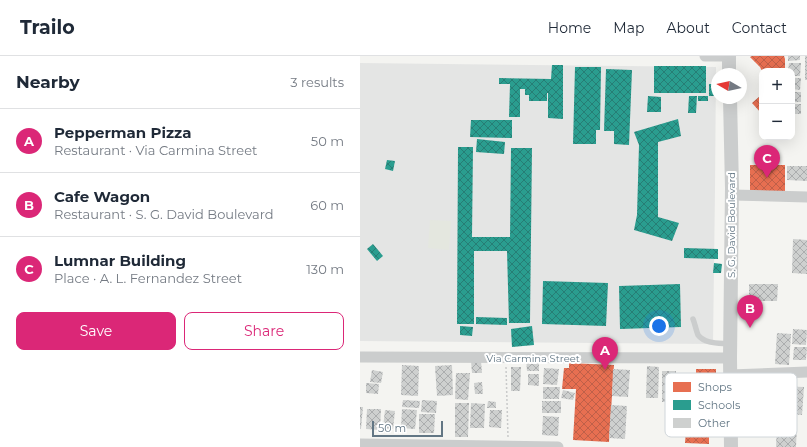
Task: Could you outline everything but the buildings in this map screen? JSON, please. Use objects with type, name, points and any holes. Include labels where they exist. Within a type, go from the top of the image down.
[{"type":"street","points":[[705,56],[729,56],[730,68]]},
{"type":"street","name":"S. G. David Boulevard","points":[[730,104],[732,195],[730,373]]},
{"type":"street","points":[[732,195],[807,197]]},
{"type":"street","name":"Via Carmina Street","points":[[360,357],[730,358]]},
{"type":"street","points":[[781,373],[807,372]]},
{"type":"street","name":"S. G. David Boulevard","points":[[731,437],[731,447]]},
{"type":"street","points":[[360,444],[558,447]]},
{"type":"lane","points":[[693,319],[699,335],[707,341],[713,343],[730,344]]},
{"type":"path","points":[[505,358],[508,447]]},
{"type":"shaded area","points":[[360,63],[716,67],[711,68],[711,104],[716,104],[713,344],[360,341]]},
{"type":"shaded area","points":[[430,220],[451,221],[449,250],[428,248]]},
{"type":"place","name":"Lumnar Building","points":[[767,178]]},
{"type":"place","name":"Cafe Wagon","points":[[750,328]]},
{"type":"place","name":"Pepperman Pizza","points":[[605,370]]}]
